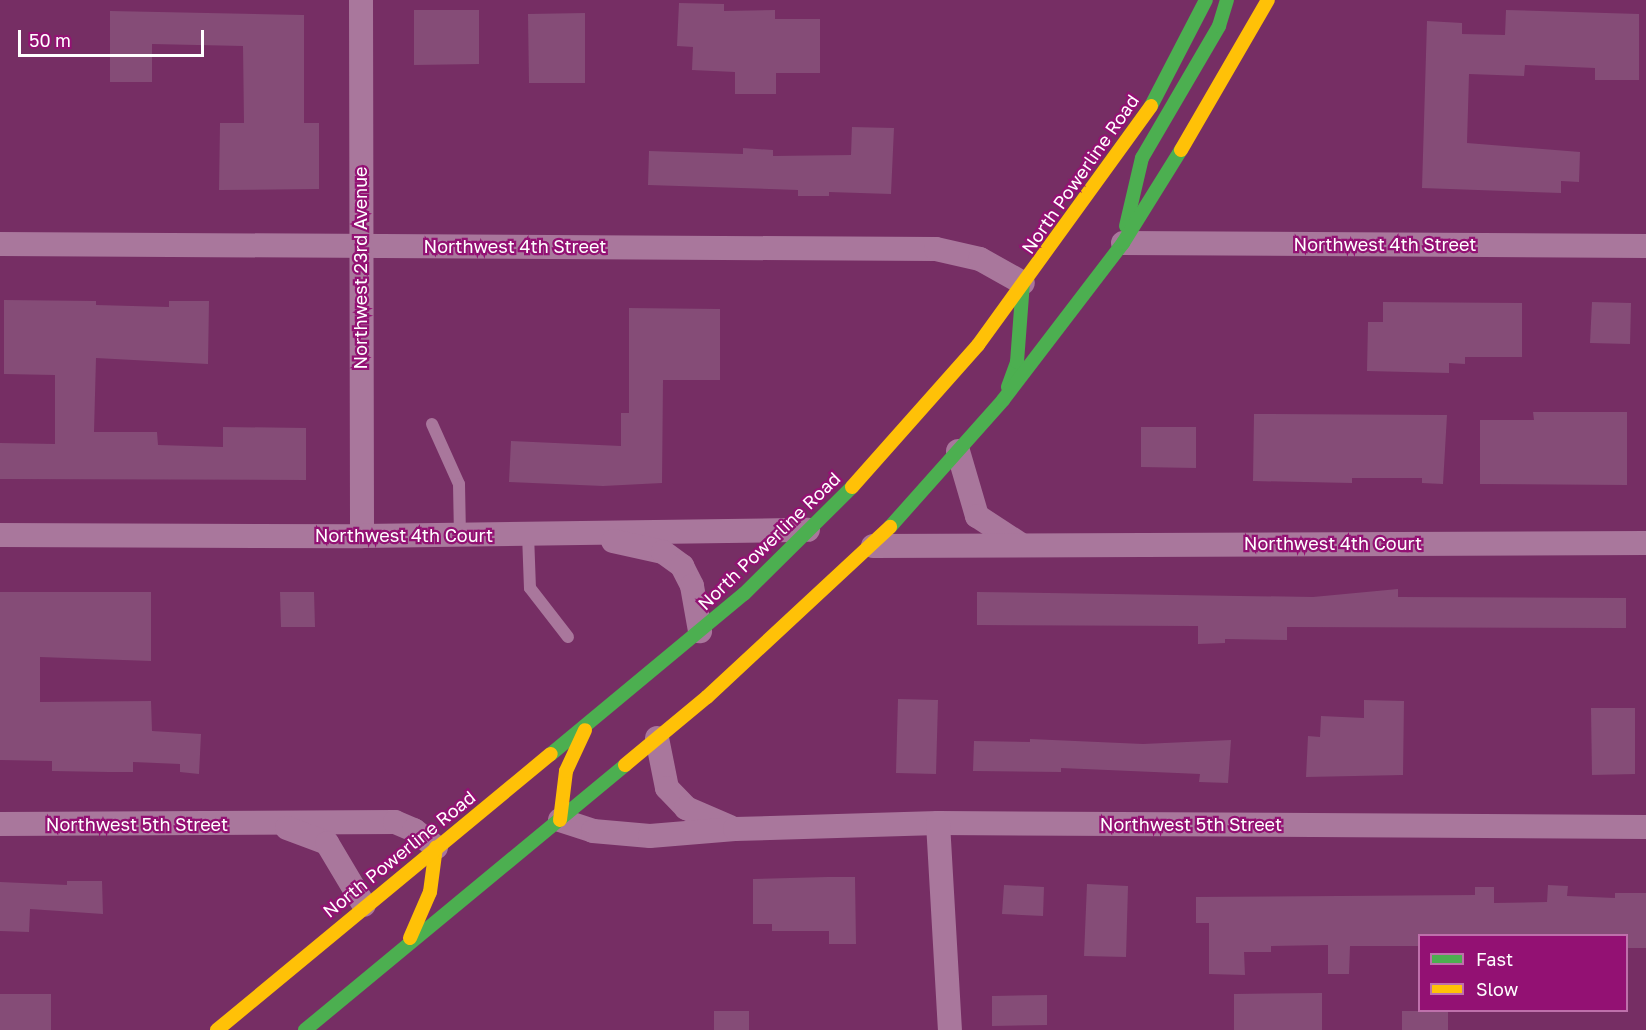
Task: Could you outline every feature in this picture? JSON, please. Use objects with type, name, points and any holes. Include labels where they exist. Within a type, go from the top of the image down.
[{"type":"main road","name":"North Powerline Road","points":[[217,1030],[364,905],[744,594],[882,458],[978,345],[1151,106],[1206,0]]},
{"type":"main road","points":[[1123,243],[1134,183],[1142,158],[1220,26],[1227,0]]},
{"type":"main road","points":[[305,1030],[792,623],[873,546],[1003,400],[1123,243],[1220,88],[1268,0]]},
{"type":"main road","points":[[1003,400],[1017,362],[1023,283]]},
{"type":"main road","points":[[560,819],[566,771],[588,723]]},
{"type":"main road","points":[[407,945],[430,892],[436,847]]},
{"type":"street","name":"Northwest 23rd Avenue","points":[[361,0],[359,244],[362,536]]},
{"type":"street","name":"Northwest 4th Street","points":[[1123,243],[1646,246]]},
{"type":"street","name":"Northwest 4th Street","points":[[0,244],[359,244],[936,249],[980,259],[1023,283]]},
{"type":"street","points":[[958,451],[977,516],[1020,544]]},
{"type":"street","name":"Northwest 4th Court","points":[[0,536],[362,536],[808,530]]},
{"type":"street","points":[[591,533],[624,545],[663,552],[682,566],[692,586],[700,630]]},
{"type":"street","name":"Northwest 4th Court","points":[[873,546],[1646,543]]},
{"type":"street","name":"Northwest 5th Street","points":[[657,738],[667,788],[686,808],[735,829]]},
{"type":"street","name":"Northwest 5th Street","points":[[560,819],[593,831],[650,836],[735,829],[938,823],[1646,827]]},
{"type":"street","name":"Northwest 5th Street","points":[[0,825],[395,822],[414,830],[436,847]]},
{"type":"street","name":"Northwest 5th Street","points":[[274,823],[327,843],[364,905]]},
{"type":"street","points":[[938,823],[950,1030]]},
{"type":"lane","points":[[432,424],[459,484],[460,535]]},
{"type":"lane","points":[[528,534],[530,588],[568,637]]},
{"type":"building","points":[[679,3],[724,4],[724,11],[775,10],[775,19],[820,19],[820,73],[776,73],[776,94],[735,94],[735,72],[692,70],[693,47],[677,46]]},
{"type":"building","points":[[414,10],[479,10],[479,64],[414,65]]},
{"type":"building","points":[[1506,10],[1639,14],[1639,80],[1595,80],[1595,68],[1525,65],[1524,76],[1469,74],[1467,143],[1580,152],[1579,182],[1561,181],[1561,193],[1422,188],[1427,21],[1462,23],[1462,34],[1505,35]]},
{"type":"building","points":[[110,11],[304,15],[304,123],[319,123],[319,189],[219,190],[220,123],[244,123],[243,46],[152,44],[152,82],[110,82]]},
{"type":"building","points":[[585,13],[585,83],[529,83],[528,14]]},
{"type":"building","points":[[852,127],[894,128],[891,194],[829,192],[829,196],[798,196],[798,190],[648,185],[649,151],[743,154],[743,148],[773,150],[773,156],[851,155]]},
{"type":"building","points":[[4,300],[96,301],[96,305],[169,307],[169,301],[209,301],[208,364],[96,358],[94,432],[157,432],[158,445],[223,447],[223,427],[306,428],[306,480],[0,479],[0,443],[55,444],[55,375],[4,374]]},
{"type":"building","points":[[1383,302],[1522,303],[1522,357],[1465,357],[1465,364],[1449,363],[1449,373],[1367,371],[1368,322],[1383,322]]},
{"type":"building","points":[[1592,302],[1631,303],[1630,344],[1590,343]]},
{"type":"building","points":[[629,308],[720,309],[720,380],[663,380],[662,483],[603,486],[509,482],[511,441],[621,446],[621,413],[629,413]]},
{"type":"building","points":[[1533,412],[1627,412],[1627,485],[1480,484],[1480,420],[1534,420]]},
{"type":"building","points":[[1254,414],[1447,415],[1443,484],[1422,483],[1422,478],[1352,478],[1352,483],[1253,481]]},
{"type":"building","points":[[1141,427],[1196,427],[1196,468],[1141,467]]},
{"type":"building","points":[[1398,589],[1398,597],[1626,598],[1626,628],[1287,627],[1287,640],[1225,639],[1225,643],[1198,644],[1198,626],[977,625],[977,592],[1313,597]]},
{"type":"building","points":[[0,592],[151,592],[151,661],[40,657],[40,702],[151,701],[152,731],[201,734],[199,774],[180,772],[180,764],[133,762],[133,772],[52,771],[52,761],[0,760]]},
{"type":"building","points":[[280,592],[314,592],[315,627],[281,627]]},
{"type":"building","points":[[898,699],[938,700],[936,774],[896,773]]},
{"type":"building","points":[[1364,700],[1404,701],[1403,775],[1306,777],[1308,736],[1320,737],[1321,716],[1364,718]]},
{"type":"building","points":[[1591,708],[1635,708],[1635,774],[1592,775]]},
{"type":"building","points":[[1030,739],[1143,744],[1231,740],[1228,783],[1199,782],[1200,774],[1061,768],[1061,772],[973,771],[974,741],[1030,742]]},
{"type":"building","points":[[855,877],[856,944],[829,944],[829,931],[772,931],[772,924],[753,924],[753,879]]},
{"type":"building","points":[[67,881],[102,881],[103,914],[30,909],[29,932],[0,931],[0,882],[67,885]]},
{"type":"building","points":[[1087,884],[1128,886],[1126,957],[1084,956]]},
{"type":"building","points":[[1004,885],[1044,887],[1043,916],[1002,914]]},
{"type":"building","points":[[1548,885],[1568,886],[1567,896],[1615,898],[1615,893],[1646,893],[1646,948],[1628,948],[1628,934],[1418,934],[1418,946],[1350,946],[1349,974],[1328,974],[1328,945],[1271,946],[1271,952],[1244,952],[1245,975],[1209,974],[1209,923],[1196,923],[1196,897],[1475,895],[1475,887],[1494,887],[1494,903],[1547,902]]},
{"type":"building","points":[[1322,993],[1322,1030],[1234,1030],[1234,994]]},
{"type":"building","points":[[0,994],[51,994],[51,1030],[0,1030]]},
{"type":"building","points":[[1047,995],[1047,1025],[992,1026],[992,996]]},
{"type":"building","points":[[714,1011],[749,1011],[749,1030],[714,1030]]},
{"type":"building","points":[[1402,1011],[1448,1012],[1448,1030],[1402,1030]]},
{"type":"traffic: fast","points":[[1151,106],[1206,0]]},
{"type":"traffic: fast","points":[[1126,226],[1142,158],[1219,26],[1227,0]]},
{"type":"traffic: fast","points":[[890,527],[1003,400],[1123,243],[1181,150]]},
{"type":"traffic: fast","points":[[1008,387],[1017,362],[1023,283]]},
{"type":"traffic: fast","points":[[551,754],[744,594],[852,487]]},
{"type":"traffic: fast","points":[[305,1030],[625,765]]},
{"type":"traffic: slow","points":[[1181,150],[1268,0]]},
{"type":"traffic: slow","points":[[852,487],[978,345],[1151,106]]},
{"type":"traffic: slow","points":[[625,765],[707,697],[890,527]]},
{"type":"traffic: slow","points":[[560,820],[566,771],[585,730]]},
{"type":"traffic: slow","points":[[217,1030],[551,754]]},
{"type":"traffic: slow","points":[[410,938],[430,892],[436,847]]}]
